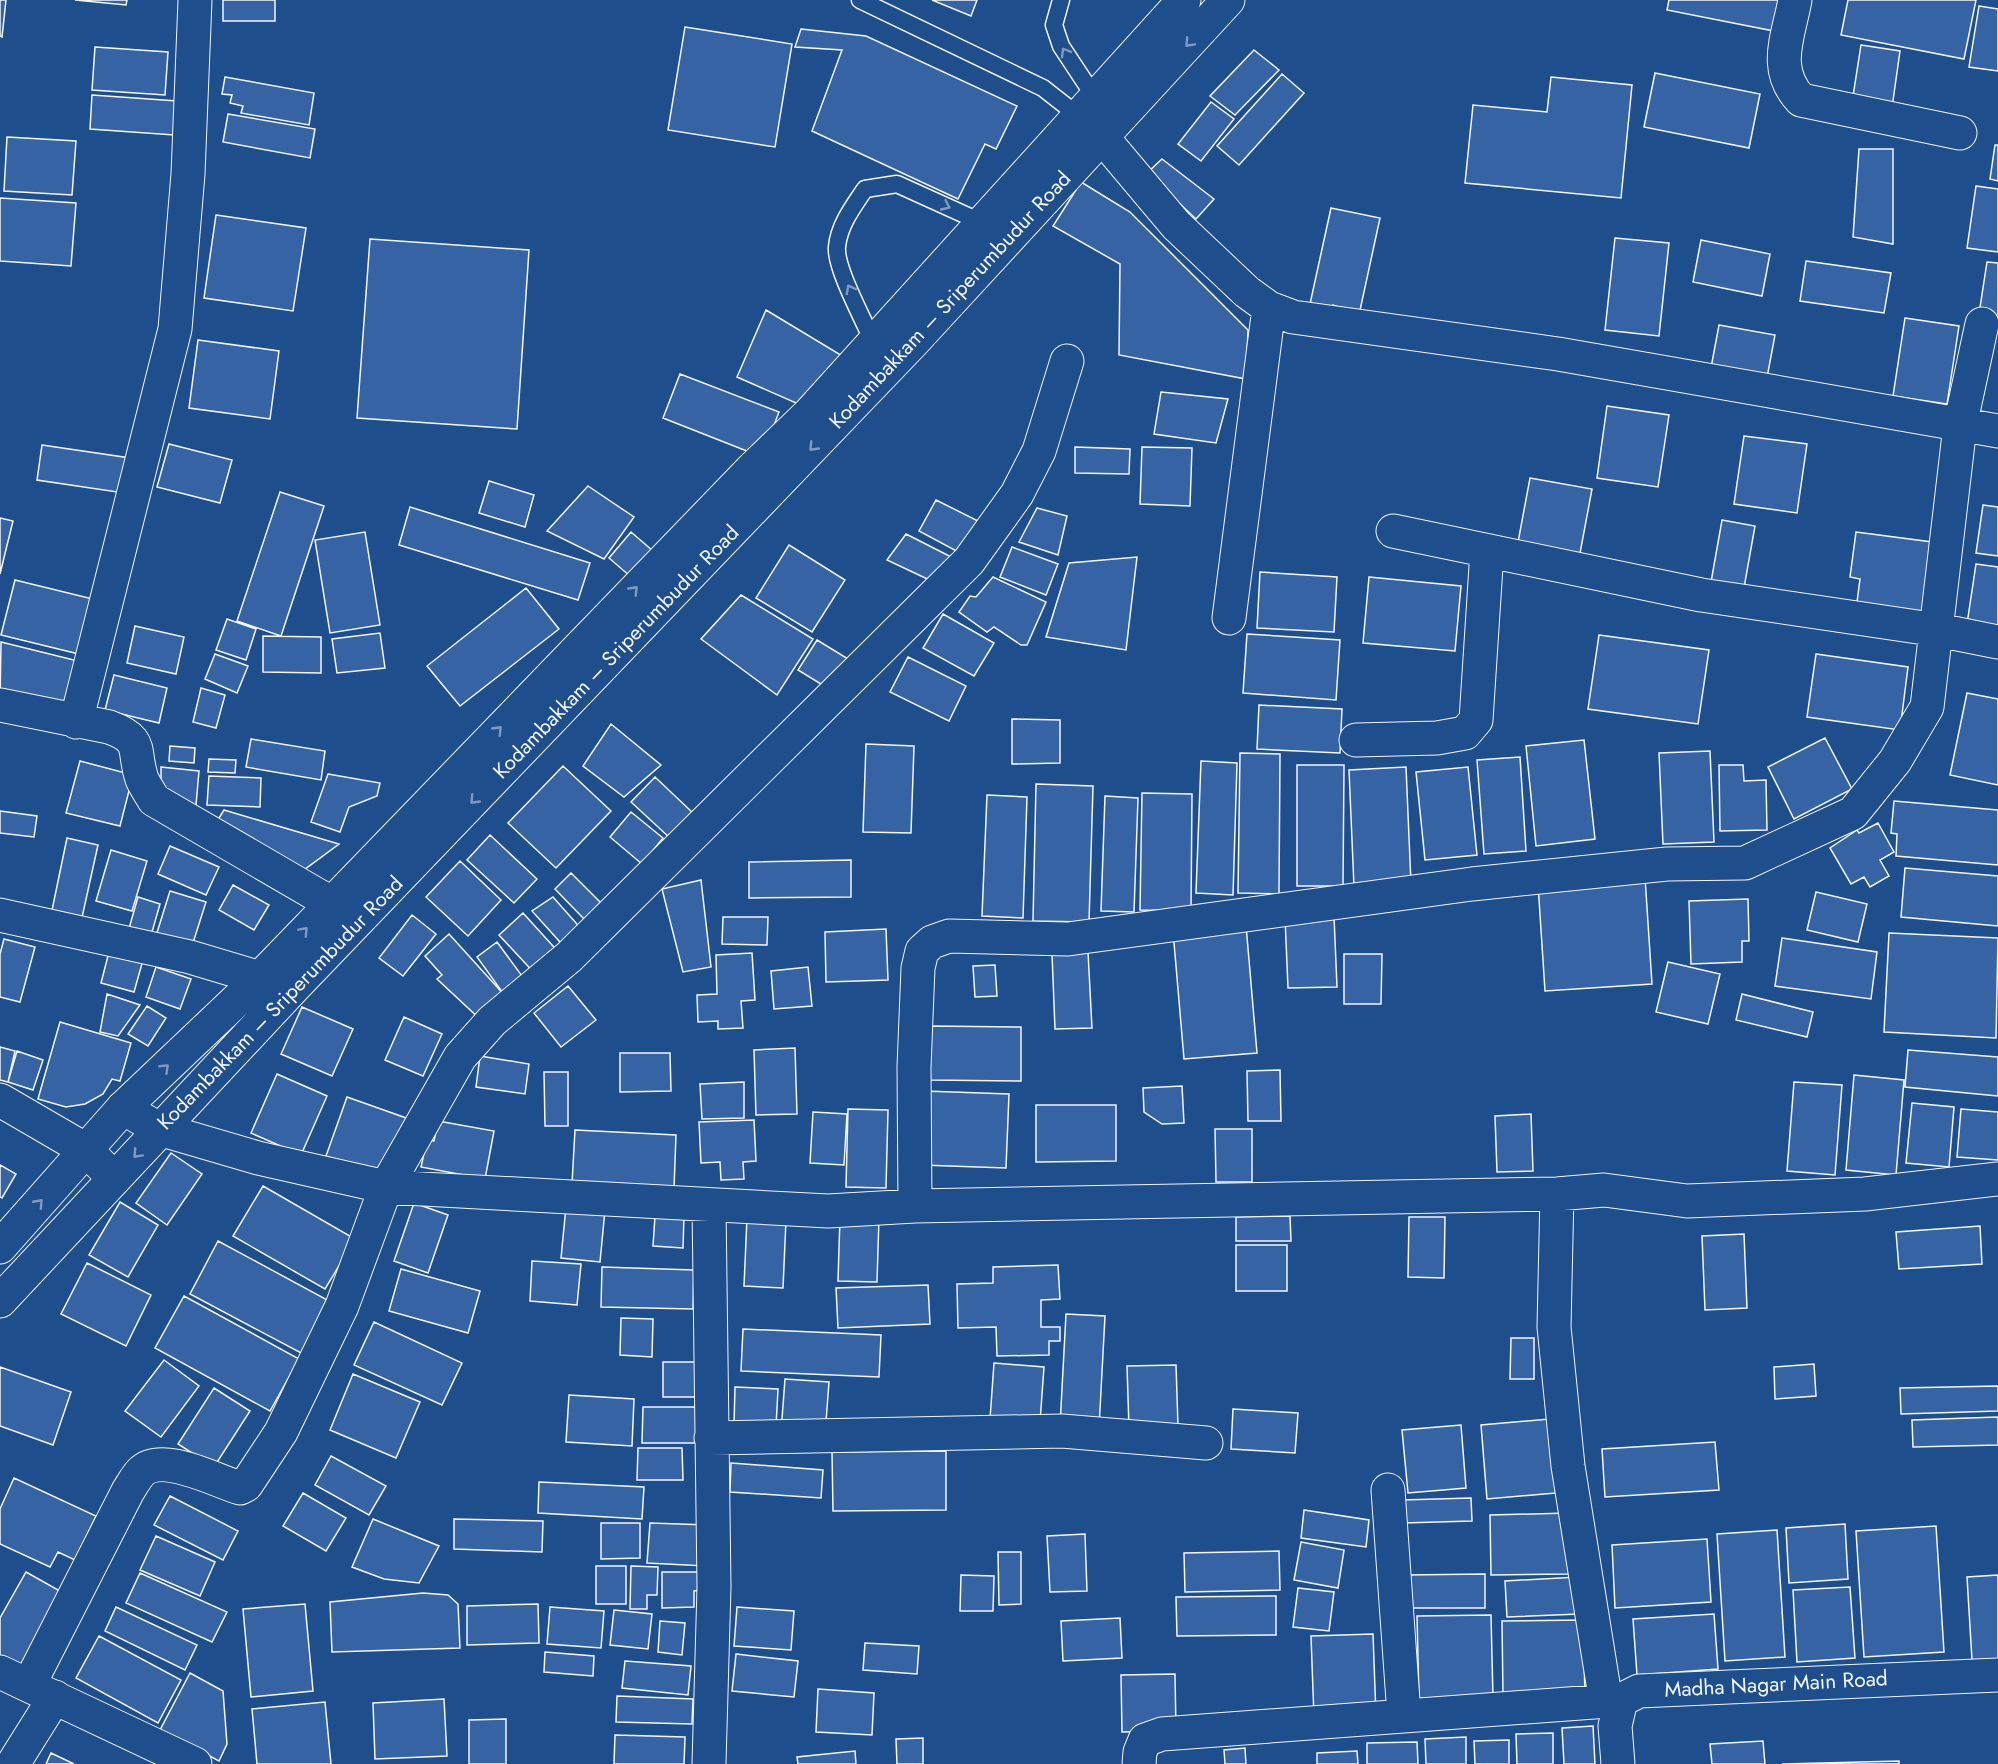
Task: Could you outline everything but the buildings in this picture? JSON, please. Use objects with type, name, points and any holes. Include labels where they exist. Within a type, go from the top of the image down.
[{"type":"street","points":[[76,722],[175,329],[188,174],[195,0]]},
{"type":"street","name":"Kodambakkam – Sriperumbudur Road","points":[[0,1301],[159,1129],[913,342],[1093,118],[1184,0]]},
{"type":"street","name":"Kodambakkam – Sriperumbudur Road","points":[[0,1247],[123,1108],[260,978],[329,904],[753,468],[809,414],[983,223],[1093,118],[1228,0]]},
{"type":"street","points":[[1795,0],[1784,58],[1784,75],[1789,87],[1800,100],[1960,133]]},
{"type":"street","points":[[1093,118],[1176,225],[1246,292],[1269,308],[1293,317],[1558,354],[1960,426],[1998,430]]},
{"type":"street","points":[[1228,618],[1269,308]]},
{"type":"street","points":[[915,1206],[914,1067],[918,968],[922,951],[933,942],[949,936],[1068,939],[1472,884],[1667,864],[1745,863],[1853,813],[1895,760],[1928,707],[1960,426],[1982,324]]},
{"type":"street","points":[[13,1764],[28,1685],[128,1491],[142,1470],[157,1464],[179,1466],[240,1488],[252,1477],[281,1432],[342,1306],[386,1187],[460,1057],[492,1021],[569,957],[969,561],[1017,494],[1039,451],[1067,362]]},
{"type":"street","points":[[1393,531],[1701,595],[1938,630],[1998,642]]},
{"type":"street","points":[[1356,740],[1456,735],[1465,733],[1476,720],[1487,551]]},
{"type":"street","points":[[0,705],[124,732],[136,743],[142,778],[154,800],[359,920]]},
{"type":"street","points":[[0,915],[190,957],[260,978]]},
{"type":"street","points":[[0,1100],[86,1150],[114,1178]]},
{"type":"street","points":[[123,1108],[159,1129],[258,1158],[386,1187],[828,1211],[915,1206],[1557,1194],[1604,1190],[1687,1201],[1865,1194],[1998,1179]]},
{"type":"street","points":[[1557,1194],[1554,1327],[1568,1466],[1613,1701],[1618,1764]]},
{"type":"street","points":[[709,1205],[714,1587],[709,1764]]},
{"type":"street","points":[[711,1438],[1062,1431],[1206,1443]]},
{"type":"street","points":[[1388,1490],[1404,1715]]},
{"type":"street","name":"Madha Nagar Main Road","points":[[1139,1764],[1140,1752],[1145,1740],[1162,1734],[1613,1701],[1639,1691],[1665,1689],[1998,1675]]},
{"type":"street","points":[[28,1685],[195,1764]]},
{"type":"lane","points":[[860,0],[1043,88],[1093,118]]},
{"type":"lane","points":[[1061,0],[1054,25],[1093,118]]},
{"type":"lane","points":[[873,342],[844,278],[837,248],[845,218],[865,189],[897,184],[983,223]]}]
